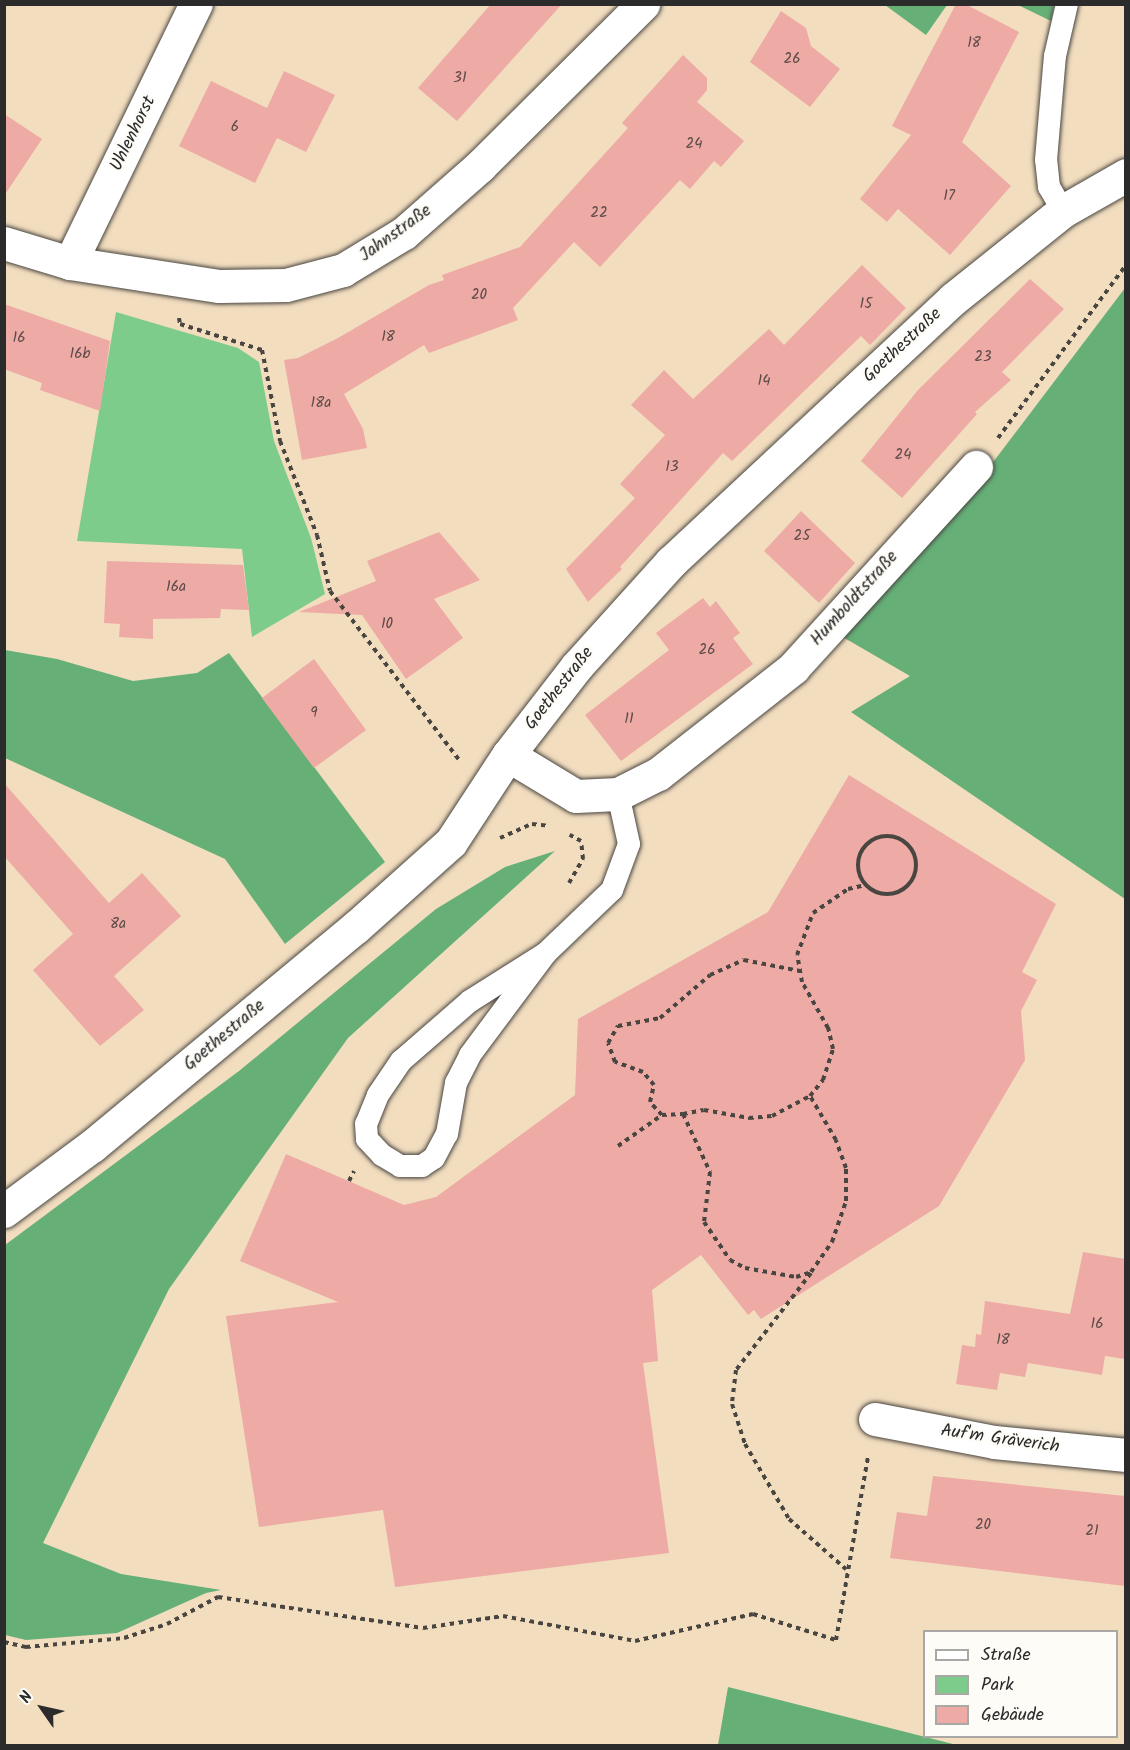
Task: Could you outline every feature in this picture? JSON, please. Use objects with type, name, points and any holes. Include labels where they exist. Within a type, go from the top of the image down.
[{"type":"street","name":"Uhlenhorst","points":[[70,263],[196,4]]},
{"type":"street","name":"Jahnstraße","points":[[4,243],[70,263],[219,286],[286,285],[343,270],[404,233],[480,166],[643,4]]},
{"type":"street","name":"Goethestraße","points":[[4,1211],[101,1138],[356,927],[451,842],[508,755],[620,615],[671,562],[953,299],[1063,211],[1125,175]]},
{"type":"street","name":"Humboldtstraße","points":[[508,755],[576,796],[618,794],[658,774],[793,668],[976,467]]},
{"type":"street","name":"Auf'm Gräverich","points":[[875,1419],[994,1442],[1125,1455]]},
{"type":"lane","points":[[1063,211],[1049,187],[1046,160],[1055,56],[1067,4]]},
{"type":"lane","points":[[546,953],[470,1001],[401,1061],[378,1095],[366,1124],[367,1139],[382,1155],[400,1166],[422,1166],[434,1158],[447,1134],[456,1083],[470,1055],[546,953],[612,890],[629,844],[618,794]]},
{"type":"path","points":[[976,467],[1125,265]]},
{"type":"path","points":[[262,350],[280,441],[317,535],[330,591],[465,769]]},
{"type":"path","points":[[494,837],[502,838],[532,824],[554,827]]},
{"type":"path","points":[[560,892],[583,859],[581,841],[566,832]]},
{"type":"path","points":[[618,1146],[663,1115],[704,1110],[749,1118],[772,1116],[810,1096],[823,1080],[833,1049],[828,1028],[800,971],[798,955],[813,913],[848,889],[866,885],[874,891],[893,894],[910,884],[916,866],[911,848],[904,841],[885,836],[868,843],[858,859],[861,878],[866,885]]},
{"type":"path","points":[[663,1115],[650,1102],[654,1085],[643,1072],[615,1062],[608,1043],[618,1026],[660,1018],[710,975],[744,960],[800,971]]},
{"type":"path","points":[[810,1096],[836,1140],[846,1168],[846,1201],[832,1242],[736,1370],[732,1404],[745,1444],[789,1519],[846,1569]]},
{"type":"path","points":[[683,1114],[710,1172],[704,1222],[730,1260],[745,1268],[796,1277],[811,1272]]},
{"type":"path","points":[[4,1642],[26,1647],[124,1638],[167,1624],[218,1597],[423,1628],[503,1616],[635,1641],[753,1614],[836,1640],[846,1569],[875,1419]]},
{"type":"green space","points":[[885,5],[947,5],[926,35]]},
{"type":"green space","points":[[1018,5],[1054,5],[1051,21]]},
{"type":"green space","points":[[1125,288],[1125,899],[851,712],[910,676],[841,636],[975,486]]},
{"type":"green space","points":[[116,312],[238,348],[259,362],[274,441],[311,538],[325,594],[252,637],[242,549],[77,541]]},
{"type":"green space","points":[[5,650],[57,659],[133,681],[197,673],[229,653],[385,862],[285,944],[225,859],[5,758]]},
{"type":"green space","points":[[555,851],[348,1038],[169,1289],[43,1543],[121,1574],[221,1590],[206,1593],[117,1633],[26,1640],[5,1635],[5,1245],[239,1071],[436,909],[505,867]]},
{"type":"green space","points":[[728,1687],[923,1738],[961,1745],[718,1745]]},
{"type":"building","points":[[491,4],[562,4],[457,121],[418,88]]},
{"type":"building","points":[[956,4],[965,4],[1019,32],[962,142],[1011,186],[950,255],[898,209],[887,222],[860,199],[911,135],[892,126]]},
{"type":"building","points":[[781,11],[806,28],[811,46],[840,69],[810,107],[750,62]]},
{"type":"building","points":[[683,55],[707,78],[707,90],[697,102],[744,141],[721,167],[714,161],[690,189],[680,180],[600,267],[574,242],[513,308],[518,320],[429,353],[424,345],[344,394],[363,429],[367,448],[302,460],[284,360],[298,358],[338,338],[429,285],[444,280],[442,275],[520,247],[628,128],[622,123]]},
{"type":"building","points":[[284,71],[335,95],[306,152],[277,138],[255,183],[179,146],[211,81],[267,108]]},
{"type":"building","points":[[4,114],[42,139],[4,196]]},
{"type":"building","points":[[862,265],[906,308],[870,345],[861,336],[732,461],[723,453],[620,567],[622,569],[588,602],[566,569],[635,498],[620,484],[665,435],[631,405],[664,370],[693,399],[769,329],[784,345]]},
{"type":"building","points":[[1030,279],[1064,309],[1002,372],[1011,380],[975,412],[977,414],[902,498],[861,461],[918,390]]},
{"type":"building","points":[[4,304],[110,341],[100,411],[40,390],[42,383],[4,369]]},
{"type":"building","points":[[801,511],[855,563],[819,603],[764,551]]},
{"type":"building","points":[[439,532],[480,580],[434,599],[463,638],[406,679],[362,615],[299,612],[376,581],[367,561]]},
{"type":"building","points":[[107,561],[243,565],[249,610],[221,609],[220,618],[153,619],[153,639],[119,637],[120,624],[104,623]]},
{"type":"building","points":[[703,598],[710,607],[716,601],[740,633],[733,638],[753,664],[621,761],[585,715],[669,650],[656,633]]},
{"type":"building","points":[[314,659],[366,730],[314,768],[262,698]]},
{"type":"building","points":[[849,775],[1056,904],[1022,972],[1037,980],[1021,1011],[1025,1060],[939,1206],[761,1319],[754,1310],[748,1315],[701,1255],[652,1290],[658,1361],[643,1363],[669,1553],[395,1587],[383,1510],[259,1527],[226,1316],[338,1302],[240,1261],[286,1154],[404,1205],[436,1197],[575,1095],[578,1019],[768,912]]},
{"type":"building","points":[[4,783],[109,903],[142,873],[181,916],[114,976],[144,1010],[100,1046],[33,970],[73,934],[4,856]]},
{"type":"building","points":[[1083,1252],[1125,1259],[1125,1359],[1105,1356],[1102,1375],[1028,1363],[1025,1377],[1000,1373],[997,1390],[956,1384],[962,1345],[975,1347],[976,1334],[981,1335],[985,1301],[1070,1314]]},
{"type":"building","points":[[933,1476],[1125,1496],[1125,1586],[890,1558],[897,1512],[927,1516]]}]
